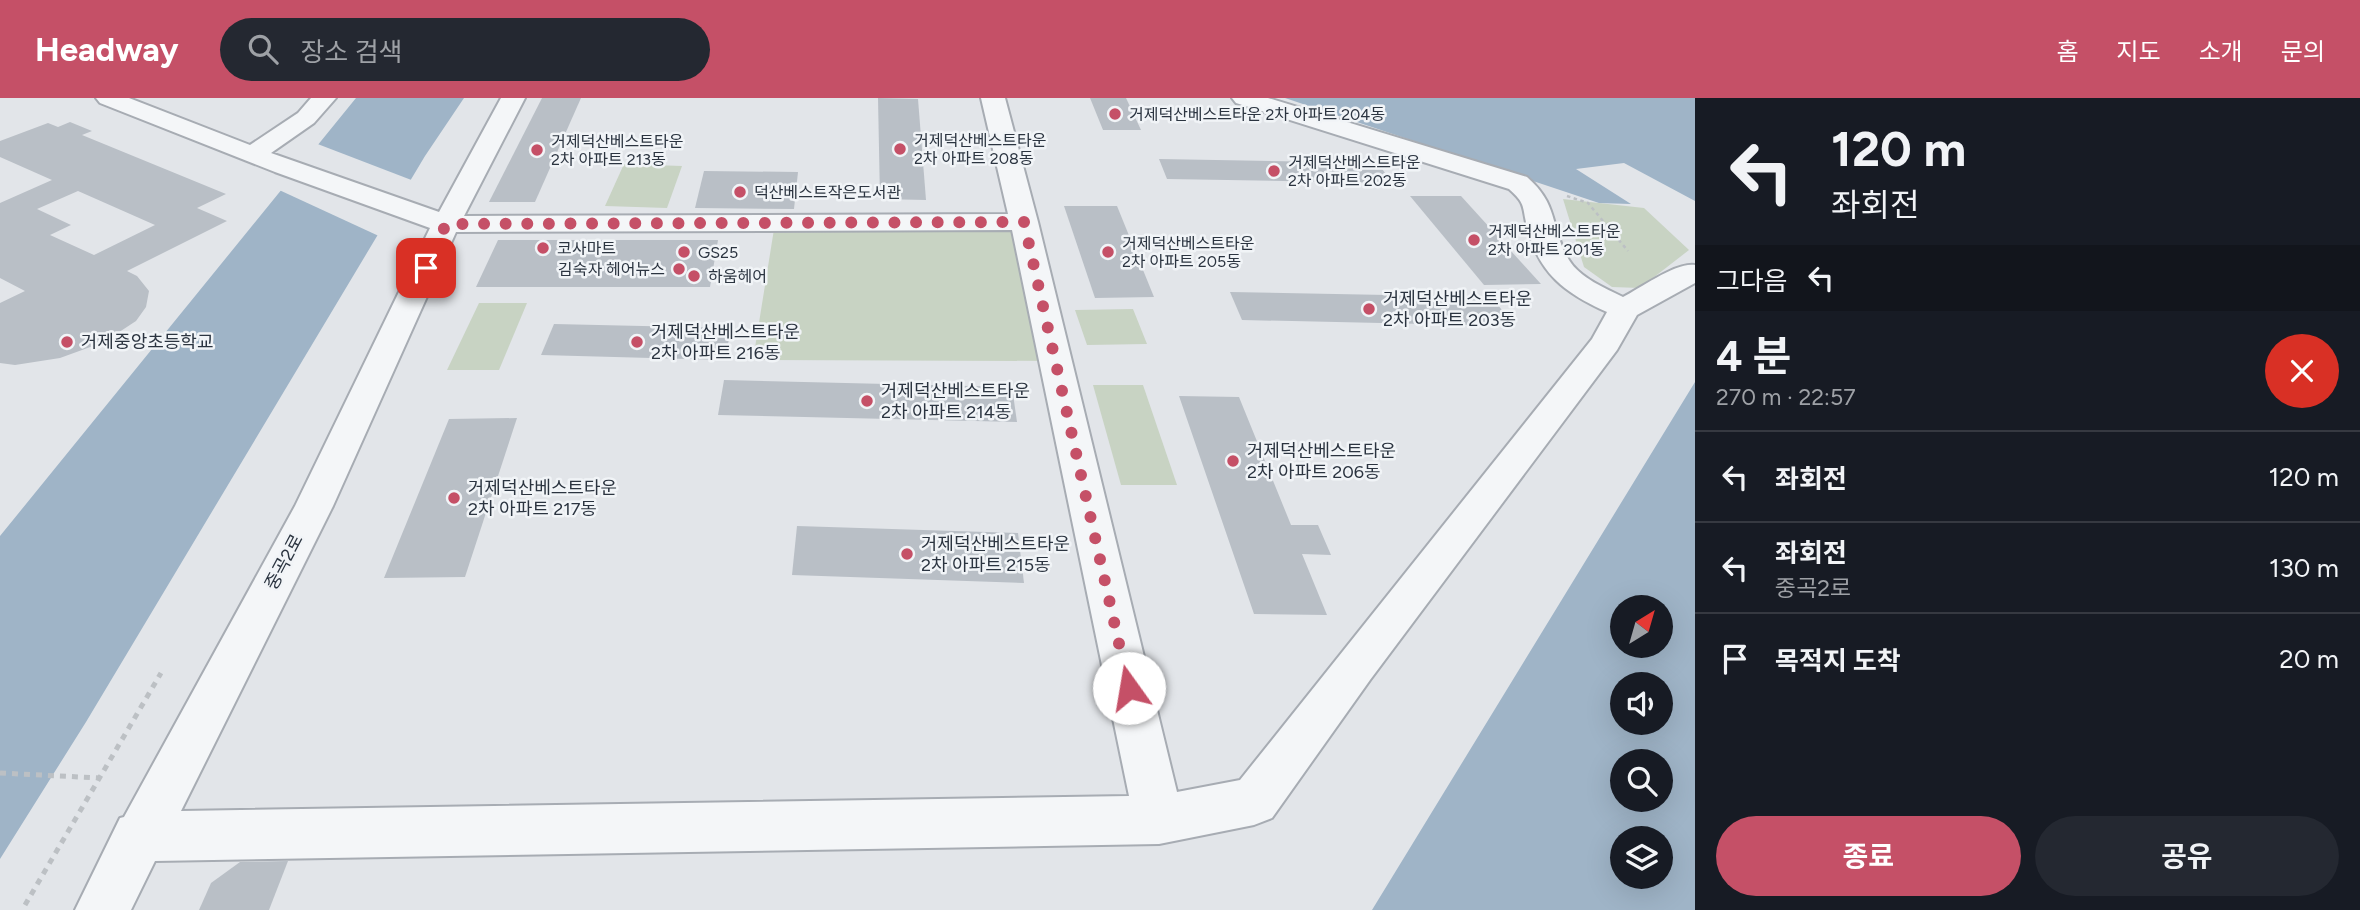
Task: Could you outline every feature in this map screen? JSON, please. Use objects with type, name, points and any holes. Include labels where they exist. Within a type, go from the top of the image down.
[{"type":"street","points":[[108,98],[285,167],[438,222],[1024,222]]},
{"type":"street","points":[[253,154],[306,118],[324,98]]},
{"type":"street","name":"중곡2로","points":[[102,910],[138,836],[314,506],[438,222],[513,98]]},
{"type":"street","points":[[993,98],[1024,222],[1159,820]]},
{"type":"street","points":[[1244,98],[1518,183],[1533,196],[1541,227],[1557,266],[1586,291],[1624,309]]},
{"type":"street","points":[[138,836],[1159,820],[1254,801],[1354,667],[1606,343],[1624,309],[1690,274],[1695,274]]},
{"type":"path","points":[[1588,203],[1628,251]]},
{"type":"path","points":[[25,905],[161,673]]},
{"type":"path","points":[[0,773],[101,778]]},
{"type":"green space","points":[[624,164],[682,166],[667,208],[605,206]]},
{"type":"green space","points":[[1563,199],[1644,208],[1689,250],[1640,288],[1612,287],[1584,267]]},
{"type":"green space","points":[[1024,222],[1055,361],[753,360],[775,223]]},
{"type":"green space","points":[[479,303],[527,303],[499,370],[447,370]]},
{"type":"green space","points":[[1133,309],[1147,344],[1087,345],[1075,310]]},
{"type":"green space","points":[[1093,385],[1143,385],[1177,485],[1121,485]]},
{"type":"water","points":[[356,98],[464,98],[425,156],[86,722],[0,859],[0,536]]},
{"type":"water","points":[[1285,98],[1695,98],[1695,201],[1624,163],[1576,169],[1631,204],[1599,203]]},
{"type":"water","points":[[1695,382],[1695,910],[1372,910]]},
{"type":"pier","points":[[315,143],[414,181],[381,237],[277,189]]},
{"type":"building","name":"거제덕산베스트타운 2차 아파트 213동","points":[[542,98],[581,98],[535,202],[489,202]]},
{"type":"building","name":"거제덕산베스트타운 2차 아파트 208동","points":[[878,98],[918,99],[926,200],[880,199]]},
{"type":"building","name":"거제덕산베스트타운 2차 아파트 204동","points":[[1090,98],[1126,98],[1141,130],[1103,130]]},
{"type":"building","points":[[70,122],[92,131],[82,135],[226,194],[197,208],[227,221],[127,271],[137,276],[149,291],[146,307],[136,321],[104,342],[60,358],[15,365],[0,363],[0,303],[25,291],[0,278],[0,203],[52,180],[0,157],[0,141],[48,123],[58,127]],"holes":[[[78,191],[155,225],[94,255],[50,235],[71,225],[37,209]]]},
{"type":"building","name":"거제덕산베스트타운 2차 아파트 202동","points":[[1159,159],[1378,163],[1392,183],[1167,179]]},
{"type":"building","points":[[704,171],[798,172],[794,209],[695,208]]},
{"type":"building","name":"거제덕산베스트타운 2차 아파트 201동","points":[[1410,196],[1461,196],[1541,284],[1484,285]]},
{"type":"building","name":"거제덕산베스트타운 2차 아파트 205동","points":[[1064,206],[1117,206],[1154,297],[1095,298]]},
{"type":"building","points":[[498,240],[718,240],[710,287],[476,287]]},
{"type":"building","name":"거제덕산베스트타운 2차 아파트 203동","points":[[1230,292],[1492,297],[1514,326],[1242,320]]},
{"type":"building","name":"거제덕산베스트타운 2차 아파트 216동","points":[[554,324],[731,328],[725,360],[541,355]]},
{"type":"building","name":"거제덕산베스트타운 2차 아파트 214동","points":[[724,380],[1012,387],[1017,422],[718,415]]},
{"type":"building","name":"거제덕산베스트타운 2차 아파트 206동","points":[[1179,396],[1239,397],[1291,525],[1318,525],[1331,555],[1302,554],[1327,615],[1254,614]]},
{"type":"building","name":"거제덕산베스트타운 2차 아파트 217동","points":[[517,418],[465,577],[384,578],[449,419]]},
{"type":"building","name":"거제덕산베스트타운 2차 아파트 215동","points":[[797,526],[1018,533],[1024,583],[792,575]]},
{"type":"building","points":[[288,861],[269,910],[199,910],[211,883],[240,862]]},
{"type":"place","name":"거제덕산베스트타운 2차 아파트 204동","points":[[1115,114]]},
{"type":"place","name":"거제덕산베스트타운 2차 아파트 208동","points":[[900,149]]},
{"type":"place","name":"거제덕산베스트타운 2차 아파트 213동","points":[[537,150]]},
{"type":"place","name":"거제덕산베스트타운 2차 아파트 202동","points":[[1274,171]]},
{"type":"place","name":"덕산베스트작은도서관","points":[[740,192]]},
{"type":"place","name":"거제덕산베스트타운 2차 아파트 201동","points":[[1474,240]]},
{"type":"place","name":"코사마트","points":[[543,248]]},
{"type":"place","name":"GS25","points":[[684,252]]},
{"type":"place","name":"거제덕산베스트타운 2차 아파트 205동","points":[[1108,252]]},
{"type":"place","name":"김숙자 헤어뉴스","points":[[679,269]]},
{"type":"place","name":"하움헤어","points":[[694,276]]},
{"type":"place","name":"거제덕산베스트타운 2차 아파트 203동","points":[[1369,309]]},
{"type":"place","name":"거제중앙초등학교","points":[[67,342]]},
{"type":"place","name":"거제덕산베스트타운 2차 아파트 216동","points":[[637,342]]},
{"type":"place","name":"거제덕산베스트타운 2차 아파트 214동","points":[[867,401]]},
{"type":"place","name":"거제덕산베스트타운 2차 아파트 206동","points":[[1233,461]]},
{"type":"place","name":"거제덕산베스트타운 2차 아파트 217동","points":[[454,498]]},
{"type":"place","name":"거제덕산베스트타운 2차 아파트 215동","points":[[907,554]]},
{"type":"route","points":[[426,268],[446,224],[1024,222],[1129,688]]}]
